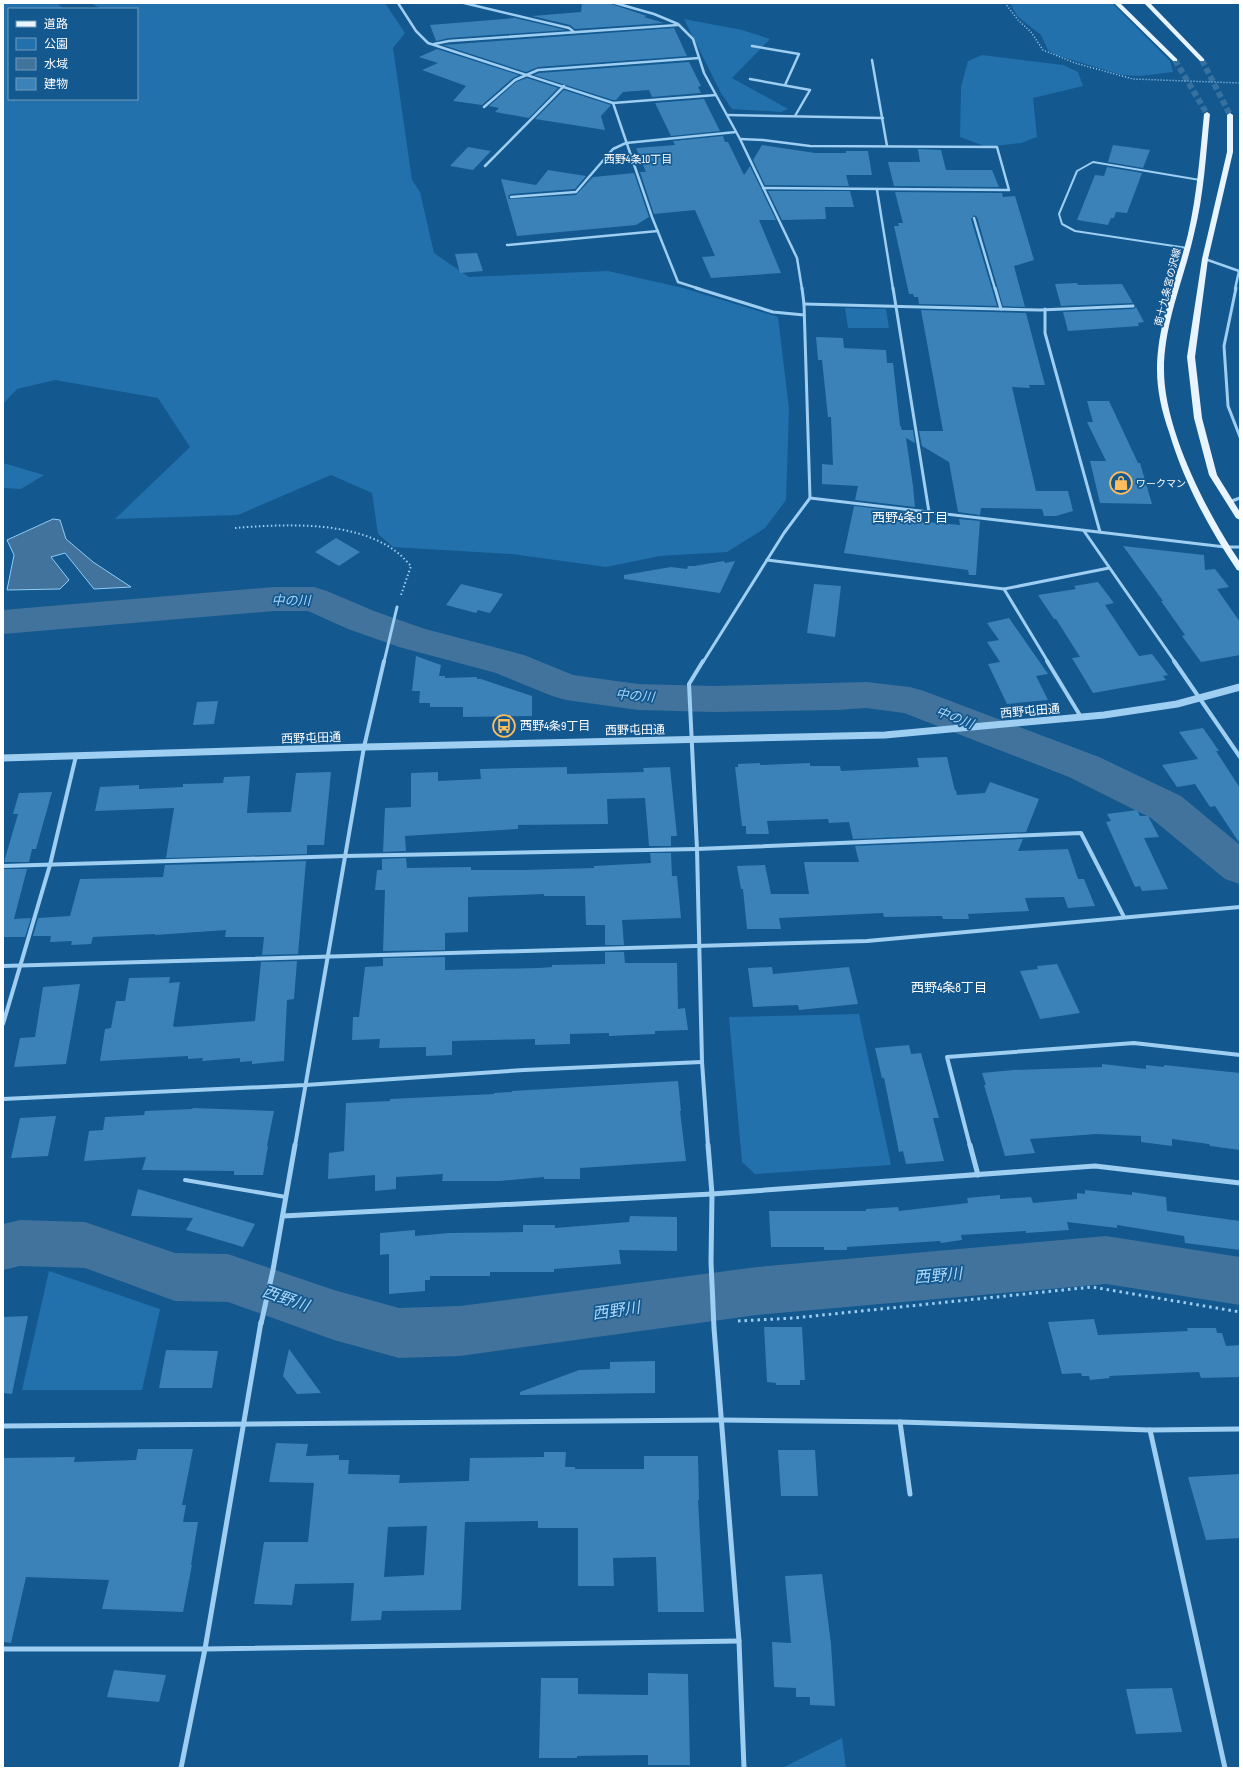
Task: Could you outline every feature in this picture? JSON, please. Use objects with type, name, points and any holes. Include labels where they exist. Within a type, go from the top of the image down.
[{"type":"main road","points":[[1117,3],[1175,60]]},
{"type":"main road","points":[[1147,3],[1202,60]]},
{"type":"main road","name":"南十九条宮の沢線","points":[[1207,114],[1201,180],[1191,234],[1170,308],[1160,362],[1163,399],[1186,472],[1203,511],[1240,568]]},
{"type":"main road","points":[[1230,115],[1230,152],[1205,259],[1191,357],[1198,418],[1213,475],[1240,518]]},
{"type":"street","points":[[398,3],[416,31],[432,45],[527,74],[613,103],[716,94]]},
{"type":"street","points":[[464,3],[569,28],[574,32]]},
{"type":"street","points":[[615,3],[654,14],[679,25],[693,40],[704,73],[740,139],[797,258],[804,304],[810,498],[767,560],[689,684],[689,712],[697,849],[702,1062],[712,1194],[711,1262],[714,1328],[739,1641],[744,1768]]},
{"type":"street","points":[[432,45],[449,40],[679,25]]},
{"type":"street","points":[[752,46],[799,54],[785,85]]},
{"type":"street","points":[[484,107],[515,80],[538,70],[699,58]]},
{"type":"street","points":[[872,60],[887,146]]},
{"type":"street","points":[[750,79],[810,90],[796,116]]},
{"type":"street","points":[[485,166],[564,86]]},
{"type":"street","points":[[613,103],[626,143],[678,282],[773,312],[804,315]]},
{"type":"street","points":[[727,115],[882,118]]},
{"type":"street","points":[[511,197],[576,192],[613,149],[626,143],[736,132]]},
{"type":"street","points":[[740,139],[763,140],[810,146],[997,147],[1009,190],[763,188]]},
{"type":"street","points":[[876,190],[929,512]]},
{"type":"street","points":[[974,218],[1001,308]]},
{"type":"street","points":[[508,245],[658,231]]},
{"type":"street","points":[[1205,259],[1239,271],[1224,346],[1228,406],[1240,437]]},
{"type":"street","points":[[804,304],[1045,309],[1133,306]]},
{"type":"street","points":[[1045,309],[1045,333],[1100,532]]},
{"type":"street","points":[[810,498],[1084,531],[1225,547],[1240,547]]},
{"type":"street","points":[[1229,502],[1240,498]]},
{"type":"street","points":[[1084,531],[1240,757]]},
{"type":"street","points":[[767,560],[1004,589],[1109,568]]},
{"type":"street","points":[[1004,589],[1081,717]]},
{"type":"street","points":[[181,1768],[205,1649],[261,1323],[283,1216],[364,747],[397,607]]},
{"type":"street","name":"西野屯田通","points":[[3,758],[364,747],[885,735],[1081,717],[1162,706],[1240,687]]},
{"type":"street","points":[[3,1024],[50,865],[76,756]]},
{"type":"street","points":[[3,866],[345,856],[697,849],[1081,833],[1124,917]]},
{"type":"street","points":[[3,966],[867,941],[1240,907]]},
{"type":"street","points":[[978,1175],[947,1057],[1134,1043],[1240,1055]]},
{"type":"street","points":[[3,1099],[306,1085],[524,1070],[702,1062]]},
{"type":"street","points":[[283,1216],[712,1194],[1095,1166],[1240,1183]]},
{"type":"street","points":[[3,1426],[721,1420],[900,1422],[1150,1430],[1240,1428]]},
{"type":"street","points":[[900,1422],[910,1494]]},
{"type":"street","points":[[1150,1430],[1225,1768]]},
{"type":"street","points":[[3,1649],[205,1649],[739,1641]]},
{"type":"lane","points":[[1187,248],[1075,231],[1062,224],[1059,214],[1077,171],[1093,162],[1201,180]]},
{"type":"lane","points":[[185,1180],[286,1197]]},
{"type":"path","points":[[1005,3],[1018,20],[1031,32],[1043,50],[1075,64],[1133,79],[1240,83]]},
{"type":"path","points":[[235,528],[277,524],[340,529],[376,540],[398,553],[411,566],[397,607]]},
{"type":"path","points":[[738,1321],[794,1318],[1092,1287],[1240,1312]]},
{"type":"green space","points":[[3,3],[57,3],[63,8],[8,8],[8,100],[138,100],[138,8],[99,8],[91,3],[385,3],[405,33],[393,48],[412,180],[420,192],[434,253],[469,277],[608,271],[683,288],[778,317],[789,409],[786,500],[765,528],[727,552],[660,556],[606,567],[512,554],[393,547],[378,534],[372,493],[331,475],[238,515],[115,519],[190,447],[158,398],[55,380],[17,389],[3,404]]},
{"type":"green space","points":[[1010,3],[1112,3],[1170,61],[1173,72],[1140,76],[1122,75],[1056,55],[1048,50],[1041,35],[1017,16]]},
{"type":"green space","points":[[684,19],[742,30],[770,39],[732,78],[788,109],[781,112],[732,109],[721,93]]},
{"type":"green space","points":[[982,55],[1063,65],[1078,72],[1083,86],[1033,98],[1037,137],[1021,143],[987,147],[960,137],[961,87],[968,61]]},
{"type":"green space","points":[[845,308],[886,309],[889,328],[848,328]]},
{"type":"green space","points":[[3,463],[44,475],[21,489],[3,488]]},
{"type":"green space","points":[[859,1014],[891,1165],[755,1174],[742,1162],[729,1017]]},
{"type":"green space","points":[[49,1271],[160,1309],[142,1390],[22,1390]]},
{"type":"green space","points":[[842,1738],[846,1768],[782,1768]]},
{"type":"water","points":[[53,519],[60,520],[66,539],[93,562],[131,587],[94,589],[65,553],[51,557],[69,580],[60,589],[7,590],[14,555],[7,540]]},
{"type":"building","points":[[582,3],[608,3],[664,23],[575,29],[570,25],[532,16],[581,12]]},
{"type":"building","points":[[515,18],[566,30],[449,38],[436,41],[430,25]]},
{"type":"building","points":[[674,28],[687,56],[538,67],[526,72],[443,45]]},
{"type":"building","points":[[437,49],[519,75],[513,78],[482,105],[453,101],[466,86],[422,70],[438,63],[419,57]]},
{"type":"building","points":[[689,62],[701,86],[698,87],[701,93],[652,97],[649,90],[623,92],[616,100],[613,100],[534,75],[539,73]]},
{"type":"building","points":[[527,78],[558,88],[529,118],[495,112],[499,108],[489,106],[516,82]]},
{"type":"building","points":[[564,90],[611,105],[601,116],[605,130],[535,119]]},
{"type":"building","points":[[704,99],[720,131],[671,136],[655,103]]},
{"type":"building","points":[[723,136],[725,142],[728,142],[744,175],[750,166],[776,220],[759,220],[781,273],[711,278],[702,257],[715,256],[695,210],[654,214],[640,172],[646,172],[636,148],[675,145],[673,141]]},
{"type":"building","points":[[762,145],[815,153],[868,151],[872,175],[846,175],[849,186],[765,185],[753,160]]},
{"type":"building","points":[[1113,145],[1150,150],[1143,168],[1108,162]]},
{"type":"building","points":[[468,147],[491,151],[473,170],[450,166]]},
{"type":"building","points":[[918,149],[941,150],[946,170],[992,170],[999,187],[894,186],[888,162],[920,162]]},
{"type":"building","points":[[1107,167],[1142,173],[1127,213],[1116,212],[1114,218],[1111,218],[1108,225],[1077,220],[1095,175],[1104,176]]},
{"type":"building","points":[[548,170],[586,176],[575,189],[511,194],[508,196],[509,199],[576,195],[593,177],[634,173],[649,217],[636,225],[517,236],[501,179],[536,185]]},
{"type":"building","points":[[768,191],[850,191],[854,207],[825,207],[826,219],[782,220]]},
{"type":"building","points":[[895,192],[1002,193],[1003,197],[1015,196],[1034,260],[1014,266],[1025,307],[1003,306],[977,217],[974,215],[971,219],[997,306],[919,304],[918,297],[914,297],[913,294],[909,294],[894,226],[899,226],[898,223],[903,223]]},
{"type":"building","points":[[477,253],[483,271],[460,273],[455,254]]},
{"type":"building","points":[[1077,283],[1078,285],[1122,284],[1133,303],[1061,306],[1055,284]]},
{"type":"building","points":[[1136,307],[1144,322],[1138,323],[1139,326],[1068,331],[1063,312],[1133,309]]},
{"type":"building","points":[[921,310],[1026,313],[1045,385],[1029,385],[1030,388],[1012,387],[1036,491],[1068,491],[1073,511],[1056,516],[1044,516],[1042,509],[981,508],[980,515],[958,512],[949,462],[922,446],[919,431],[943,431]]},
{"type":"building","points":[[816,337],[843,338],[844,348],[886,350],[887,363],[893,363],[900,425],[902,430],[913,430],[915,443],[906,438],[915,507],[855,500],[858,486],[822,484],[822,464],[833,465],[831,417],[828,417],[822,360],[818,360]]},
{"type":"building","points":[[1087,401],[1109,401],[1138,463],[1140,463],[1152,504],[1100,503],[1090,461],[1106,461],[1087,422],[1093,422]]},
{"type":"building","points":[[854,506],[915,513],[916,521],[960,525],[959,519],[980,521],[976,575],[969,575],[968,570],[844,553]]},
{"type":"building","points":[[336,538],[360,552],[339,566],[315,552]]},
{"type":"building","points":[[1123,546],[1204,555],[1205,570],[1215,569],[1229,587],[1217,589],[1240,622],[1240,655],[1201,662],[1182,636],[1185,635],[1161,601],[1163,601]]},
{"type":"building","points":[[724,561],[725,563],[735,561],[720,593],[624,579],[624,575],[671,567],[687,569],[688,566]]},
{"type":"building","points":[[1098,582],[1114,603],[1105,605],[1139,656],[1152,654],[1168,675],[1163,676],[1166,680],[1093,693],[1072,658],[1080,657],[1056,619],[1054,619],[1038,595],[1076,589],[1074,586]]},
{"type":"building","points":[[461,584],[503,594],[490,613],[478,610],[476,613],[446,605]]},
{"type":"building","points":[[814,584],[841,586],[835,637],[807,633]]},
{"type":"building","points":[[1009,618],[1048,674],[1036,676],[1048,700],[1007,704],[988,664],[1000,662],[987,642],[999,640],[987,623]]},
{"type":"building","points":[[416,656],[441,665],[439,676],[445,676],[445,678],[477,677],[477,679],[532,696],[532,716],[463,717],[463,707],[430,707],[430,703],[419,703],[420,691],[412,691]]},
{"type":"building","points":[[218,701],[214,724],[193,725],[197,702]]},
{"type":"building","points":[[1203,728],[1219,751],[1216,751],[1240,788],[1240,844],[1215,806],[1210,807],[1195,784],[1177,787],[1162,765],[1198,759],[1179,732]]},
{"type":"building","points":[[947,757],[957,795],[985,793],[990,782],[1039,799],[1026,832],[853,839],[849,822],[829,823],[828,819],[767,821],[769,834],[746,834],[746,826],[742,826],[735,767],[738,767],[738,764],[760,763],[760,765],[810,763],[810,766],[840,766],[841,771],[919,767],[917,758]]},
{"type":"building","points":[[567,767],[567,774],[644,772],[643,768],[670,767],[677,836],[671,836],[671,846],[649,846],[645,798],[607,799],[608,824],[518,825],[518,829],[405,836],[406,851],[383,852],[385,808],[411,807],[411,773],[438,772],[438,781],[481,779],[480,769]]},
{"type":"building","points":[[331,772],[324,845],[307,845],[307,854],[166,858],[174,808],[95,811],[100,787],[139,785],[139,789],[183,787],[183,784],[223,783],[224,777],[250,776],[247,813],[291,812],[296,773]]},
{"type":"building","points":[[52,792],[36,849],[32,849],[29,862],[4,862],[18,814],[13,814],[19,793]]},
{"type":"building","points":[[1137,810],[1140,816],[1148,816],[1159,837],[1144,838],[1168,889],[1142,891],[1140,886],[1135,887],[1106,822],[1111,821],[1107,814]]},
{"type":"building","points":[[1023,839],[1018,851],[1068,849],[1078,879],[1084,879],[1095,906],[1068,908],[1064,897],[1025,898],[1029,911],[968,914],[969,919],[943,919],[942,916],[884,917],[883,913],[779,918],[781,929],[747,929],[743,889],[741,889],[737,866],[765,865],[771,894],[809,894],[804,862],[859,862],[855,846]]},
{"type":"building","points":[[650,853],[671,853],[672,876],[677,876],[681,918],[622,920],[624,945],[605,945],[605,925],[586,925],[585,896],[544,896],[544,894],[468,897],[468,932],[445,933],[445,950],[383,951],[385,890],[375,890],[377,870],[382,870],[382,859],[406,858],[407,868],[471,867],[471,870],[523,870],[594,868],[594,866],[651,863]]},
{"type":"building","points":[[306,861],[298,954],[262,955],[264,937],[225,937],[226,930],[155,935],[93,937],[91,944],[71,945],[72,941],[50,942],[51,936],[33,936],[38,918],[70,916],[80,879],[163,877],[165,865]]},
{"type":"building","points":[[3,869],[27,869],[14,919],[31,918],[25,937],[3,937]]},
{"type":"building","points":[[605,952],[624,952],[625,963],[677,963],[678,1009],[685,1008],[688,1030],[655,1031],[655,1034],[609,1036],[609,1033],[570,1034],[570,1044],[535,1045],[535,1039],[452,1041],[452,1055],[426,1056],[426,1047],[379,1048],[380,1039],[352,1040],[353,1017],[359,1017],[365,967],[383,966],[383,958],[445,957],[445,970],[539,968],[552,967],[552,965],[605,964]]},
{"type":"building","points":[[297,961],[294,999],[287,1000],[284,1061],[252,1064],[252,1061],[240,1062],[240,1058],[202,1061],[203,1058],[188,1059],[188,1056],[100,1061],[105,1029],[111,1028],[116,1001],[125,1001],[129,978],[170,977],[169,983],[180,982],[173,1026],[175,1027],[255,1021],[261,962]]},
{"type":"building","points":[[1057,964],[1080,1013],[1040,1019],[1020,971],[1038,969],[1037,966]]},
{"type":"building","points":[[772,967],[773,974],[849,967],[858,1004],[799,1010],[798,1005],[753,1007],[748,968]]},
{"type":"building","points":[[80,984],[66,1064],[14,1067],[20,1038],[35,1037],[43,987]]},
{"type":"building","points":[[909,1045],[911,1054],[921,1053],[939,1118],[933,1118],[944,1161],[906,1164],[903,1151],[899,1152],[884,1078],[882,1078],[875,1048]]},
{"type":"building","points":[[1102,1064],[1146,1069],[1146,1065],[1164,1067],[1164,1065],[1240,1073],[1240,1150],[1172,1139],[1172,1146],[1141,1142],[1141,1136],[1096,1134],[1030,1139],[1035,1153],[1005,1156],[984,1085],[986,1085],[982,1073],[1013,1070],[1102,1067]]},
{"type":"building","points":[[678,1081],[686,1161],[580,1168],[580,1179],[544,1179],[544,1177],[499,1181],[442,1181],[443,1174],[396,1177],[396,1189],[375,1191],[375,1175],[328,1179],[329,1153],[344,1151],[346,1103]]},
{"type":"building","points":[[193,1108],[274,1111],[263,1175],[234,1175],[234,1171],[142,1170],[146,1157],[84,1161],[89,1131],[103,1130],[105,1117],[144,1115],[145,1111]]},
{"type":"building","points":[[56,1116],[48,1156],[11,1158],[20,1118]]},
{"type":"building","points":[[138,1189],[255,1224],[243,1247],[186,1230],[193,1218],[131,1216]]},
{"type":"building","points":[[1085,1190],[1132,1195],[1132,1192],[1166,1197],[1167,1211],[1240,1221],[1240,1250],[1185,1243],[1184,1236],[1117,1225],[1117,1228],[1067,1222],[1069,1230],[961,1235],[962,1240],[941,1243],[940,1241],[847,1247],[847,1250],[824,1250],[824,1247],[771,1247],[769,1211],[866,1211],[866,1209],[898,1207],[899,1211],[968,1203],[967,1198],[1000,1195],[1000,1199],[1031,1197],[1033,1203],[1077,1199],[1077,1193],[1085,1194]]},
{"type":"building","points":[[630,1216],[677,1217],[677,1251],[619,1250],[621,1264],[554,1269],[554,1272],[490,1272],[490,1276],[430,1276],[430,1280],[425,1280],[425,1291],[389,1294],[389,1254],[380,1255],[380,1233],[415,1230],[415,1236],[449,1233],[523,1232],[523,1225],[555,1225],[555,1228],[629,1222]]},
{"type":"building","points":[[28,1316],[12,1394],[3,1393],[3,1317]]},
{"type":"building","points":[[1094,1319],[1098,1335],[1188,1331],[1187,1328],[1216,1328],[1217,1333],[1222,1333],[1226,1346],[1240,1345],[1240,1377],[1201,1378],[1199,1372],[1109,1376],[1110,1378],[1090,1380],[1089,1376],[1082,1376],[1081,1373],[1062,1374],[1048,1322]]},
{"type":"building","points":[[764,1327],[802,1327],[805,1380],[800,1380],[800,1385],[776,1385],[776,1383],[767,1382]]},
{"type":"building","points":[[289,1349],[321,1393],[297,1394],[283,1376]]},
{"type":"building","points":[[166,1350],[218,1351],[212,1388],[159,1388]]},
{"type":"building","points":[[655,1361],[655,1393],[520,1395],[520,1392],[579,1370],[610,1369],[610,1362]]},
{"type":"building","points":[[276,1443],[308,1444],[306,1456],[339,1455],[339,1460],[349,1460],[348,1474],[400,1475],[399,1483],[469,1481],[470,1458],[544,1457],[544,1452],[566,1452],[565,1467],[575,1467],[575,1469],[644,1469],[644,1456],[698,1456],[698,1500],[704,1612],[658,1612],[656,1557],[613,1558],[614,1586],[578,1586],[578,1528],[538,1528],[538,1521],[465,1522],[461,1610],[382,1611],[381,1620],[351,1621],[354,1583],[295,1584],[292,1605],[254,1604],[264,1542],[308,1542],[314,1483],[269,1482]],"holes":[[[427,1526],[424,1575],[384,1577],[388,1527]]]},
{"type":"building","points":[[138,1449],[193,1449],[182,1505],[186,1505],[183,1522],[198,1522],[183,1612],[102,1609],[109,1580],[26,1577],[11,1643],[3,1642],[3,1458],[75,1457],[74,1462],[136,1460]]},
{"type":"building","points":[[778,1450],[815,1450],[818,1496],[781,1496]]},
{"type":"building","points":[[1240,1474],[1240,1538],[1206,1540],[1188,1477]]},
{"type":"building","points":[[822,1574],[831,1644],[835,1706],[810,1705],[810,1697],[796,1697],[796,1688],[774,1687],[772,1642],[791,1643],[785,1576]]},
{"type":"building","points":[[114,1670],[166,1675],[159,1702],[107,1697]]},
{"type":"building","points":[[648,1673],[688,1674],[690,1765],[648,1765],[648,1755],[539,1758],[541,1678],[578,1678],[578,1694],[648,1695]]},
{"type":"building","points":[[1172,1688],[1182,1732],[1136,1734],[1126,1689]]},
{"type":"waterway","name":"中の川","points":[[3,622],[275,599],[314,599],[361,620],[412,638],[510,664],[566,687],[638,697],[714,699],[837,697],[866,695],[910,700],[1084,767],[1166,807],[1240,868]]},
{"type":"waterway","name":"西野川","points":[[3,1247],[20,1243],[85,1245],[175,1277],[228,1278],[334,1315],[399,1333],[460,1331],[757,1291],[1106,1260],[1240,1281]]},
{"type":"tunnel","points":[[1175,60],[1207,114]]},
{"type":"tunnel","points":[[1202,60],[1230,115]]},
{"type":"place","name":"ワークマン","points":[[1121,483]]},
{"type":"place","name":"西野4条9丁目","points":[[504,726]]},
{"type":"district","name":"西野4条10丁目","points":[[638,159]]},
{"type":"district","name":"西野4条9丁目","points":[[910,517]]},
{"type":"district","name":"西野4条8丁目","points":[[949,987]]}]
